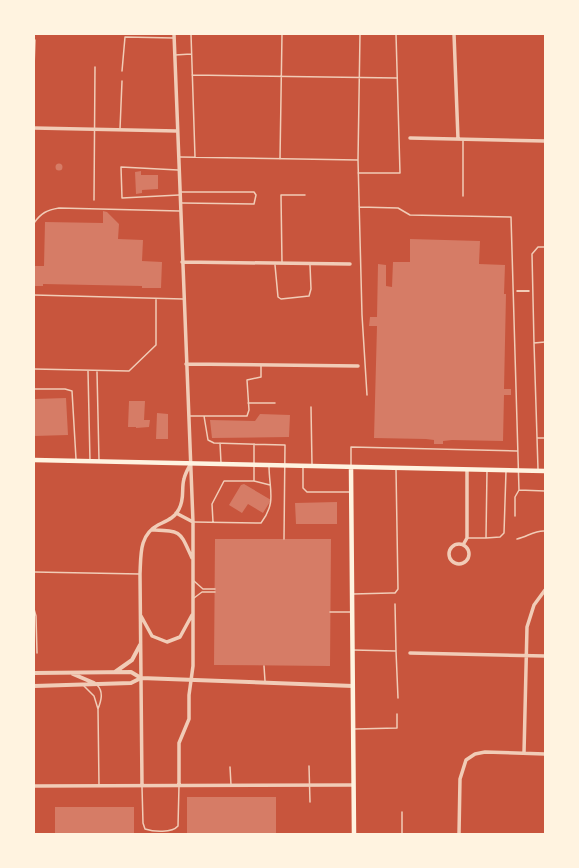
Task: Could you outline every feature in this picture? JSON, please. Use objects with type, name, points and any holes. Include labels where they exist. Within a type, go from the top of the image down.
[{"type":"main road","points":[[34,460],[545,472]]},
{"type":"main road","points":[[351,467],[354,834]]},
{"type":"street","points":[[454,34],[458,139]]},
{"type":"street","points":[[174,36],[190,464],[193,479],[193,666],[189,719],[179,743],[179,785]]},
{"type":"street","points":[[34,128],[177,131]]},
{"type":"street","points":[[410,138],[545,141]]},
{"type":"street","points":[[182,262],[350,264]]},
{"type":"street","points":[[186,364],[358,366]]},
{"type":"street","points":[[142,785],[140,574],[143,542],[152,530],[176,513],[182,503],[183,480],[190,464]]},
{"type":"street","points":[[463,545],[467,538],[467,470]]},
{"type":"street","points":[[176,513],[193,522]]},
{"type":"street","points":[[152,530],[168,530],[178,533],[192,558]]},
{"type":"street","points":[[454,545],[463,545],[468,550],[467,559],[460,564],[454,562],[450,557],[450,550],[454,545]]},
{"type":"street","points":[[524,753],[528,621],[534,605],[545,590]]},
{"type":"street","points":[[140,613],[152,636],[167,642],[180,637],[186,629],[193,613]]},
{"type":"street","points":[[112,673],[130,661],[140,645]]},
{"type":"street","points":[[410,653],[545,656]]},
{"type":"street","points":[[34,673],[71,674],[131,672],[142,678],[191,678],[265,683],[353,686]]},
{"type":"street","points":[[71,674],[96,684]]},
{"type":"street","points":[[34,686],[131,684],[142,678]]},
{"type":"street","points":[[459,834],[460,778],[466,760],[475,754],[485,752],[545,754]]},
{"type":"street","points":[[34,786],[354,785]]},
{"type":"lane","points":[[191,34],[195,157]]},
{"type":"lane","points":[[280,159],[282,34]]},
{"type":"lane","points":[[360,34],[358,173],[362,315],[367,395]]},
{"type":"lane","points":[[358,173],[400,173],[396,34]]},
{"type":"lane","points":[[122,71],[125,37],[174,36]]},
{"type":"lane","points":[[34,68],[35,40]]},
{"type":"lane","points":[[174,55],[191,54]]},
{"type":"lane","points":[[94,200],[95,67]]},
{"type":"lane","points":[[192,75],[397,78]]},
{"type":"lane","points":[[120,130],[122,81]]},
{"type":"lane","points":[[463,139],[463,196]]},
{"type":"lane","points":[[178,157],[358,160]]},
{"type":"lane","points":[[178,170],[121,167],[122,198],[179,193],[254,192],[256,195],[254,204],[180,203]]},
{"type":"lane","points":[[282,263],[281,195],[304,195]]},
{"type":"lane","points":[[359,207],[398,208],[410,216],[511,217],[517,451],[520,490],[515,497],[515,516]]},
{"type":"lane","points":[[34,223],[39,216],[47,210],[59,208],[180,211]]},
{"type":"lane","points":[[538,471],[532,254],[538,247],[545,247]]},
{"type":"lane","points":[[275,263],[276,292],[278,297],[286,299],[309,296],[311,289],[310,263]]},
{"type":"lane","points":[[34,295],[183,300]]},
{"type":"lane","points":[[34,369],[129,371],[156,345],[156,299]]},
{"type":"lane","points":[[534,343],[545,342]]},
{"type":"lane","points":[[189,416],[244,417],[248,413],[247,380],[261,377],[261,365]]},
{"type":"lane","points":[[88,371],[90,462]]},
{"type":"lane","points":[[97,371],[99,462]]},
{"type":"lane","points":[[34,389],[65,388],[72,391],[76,461]]},
{"type":"lane","points":[[248,403],[275,403]]},
{"type":"lane","points":[[311,407],[312,466]]},
{"type":"lane","points":[[204,416],[208,440],[214,443],[285,444],[284,539]]},
{"type":"lane","points":[[537,438],[545,438]]},
{"type":"lane","points":[[220,443],[221,464]]},
{"type":"lane","points":[[254,444],[254,481]]},
{"type":"lane","points":[[351,467],[351,447],[517,451]]},
{"type":"lane","points":[[193,522],[261,523],[269,512],[272,504],[269,466]]},
{"type":"lane","points":[[303,466],[303,488],[307,492],[351,492]]},
{"type":"lane","points":[[351,594],[395,593],[398,589],[396,468]]},
{"type":"lane","points":[[486,538],[487,470]]},
{"type":"lane","points":[[467,538],[500,537],[504,533],[506,471]]},
{"type":"lane","points":[[213,522],[212,504],[224,481],[254,481],[270,485]]},
{"type":"lane","points":[[520,490],[545,491]]},
{"type":"lane","points":[[518,539],[524,538],[532,533],[545,531]]},
{"type":"lane","points":[[34,572],[140,574]]},
{"type":"lane","points":[[192,579],[203,589],[215,589]]},
{"type":"lane","points":[[193,599],[202,592],[215,592]]},
{"type":"lane","points":[[395,604],[398,698]]},
{"type":"lane","points":[[34,610],[36,616],[36,653]]},
{"type":"lane","points":[[330,612],[352,612]]},
{"type":"lane","points":[[353,650],[396,651]]},
{"type":"lane","points":[[264,666],[265,683]]},
{"type":"lane","points":[[96,684],[102,693],[102,701],[98,709]]},
{"type":"lane","points":[[83,685],[91,692],[98,709],[98,785]]},
{"type":"lane","points":[[353,729],[397,728],[397,714]]},
{"type":"lane","points":[[309,766],[310,802]]},
{"type":"lane","points":[[230,767],[231,785]]},
{"type":"lane","points":[[142,785],[143,822],[145,829],[150,831],[175,830],[178,826],[179,785]]},
{"type":"lane","points":[[402,812],[402,834]]},
{"type":"path","points":[[517,291],[526,291]]},
{"type":"building","points":[[59,163],[62,164],[62,170],[59,171],[56,170],[55,167],[56,164]]},
{"type":"building","points":[[141,171],[141,175],[158,175],[158,189],[142,190],[142,193],[136,194],[135,172]]},
{"type":"building","points":[[103,211],[107,212],[119,224],[118,239],[143,240],[142,261],[162,262],[161,288],[142,288],[142,286],[43,284],[43,286],[34,286],[34,266],[44,266],[45,222],[103,223]]},
{"type":"building","points":[[410,239],[480,241],[479,264],[505,265],[504,294],[506,294],[504,389],[511,389],[511,395],[504,395],[503,441],[452,440],[443,441],[443,444],[434,444],[434,440],[426,439],[374,438],[377,326],[369,326],[370,317],[377,317],[378,264],[386,265],[386,286],[392,287],[393,262],[410,262]]},
{"type":"building","points":[[66,398],[68,435],[34,436],[34,399]]},
{"type":"building","points":[[129,401],[145,401],[144,420],[150,420],[149,427],[128,427]]},
{"type":"building","points":[[157,413],[168,414],[168,439],[156,439]]},
{"type":"building","points":[[260,414],[290,415],[289,437],[212,438],[210,420],[255,421]]},
{"type":"building","points":[[244,484],[271,500],[263,513],[248,504],[242,513],[229,505],[241,485]]},
{"type":"building","points":[[337,502],[337,524],[296,524],[295,503]]},
{"type":"building","points":[[215,539],[331,539],[330,666],[214,665]]},
{"type":"building","points":[[187,797],[276,797],[276,834],[187,834]]},
{"type":"building","points":[[55,807],[134,807],[134,834],[55,834]]}]
